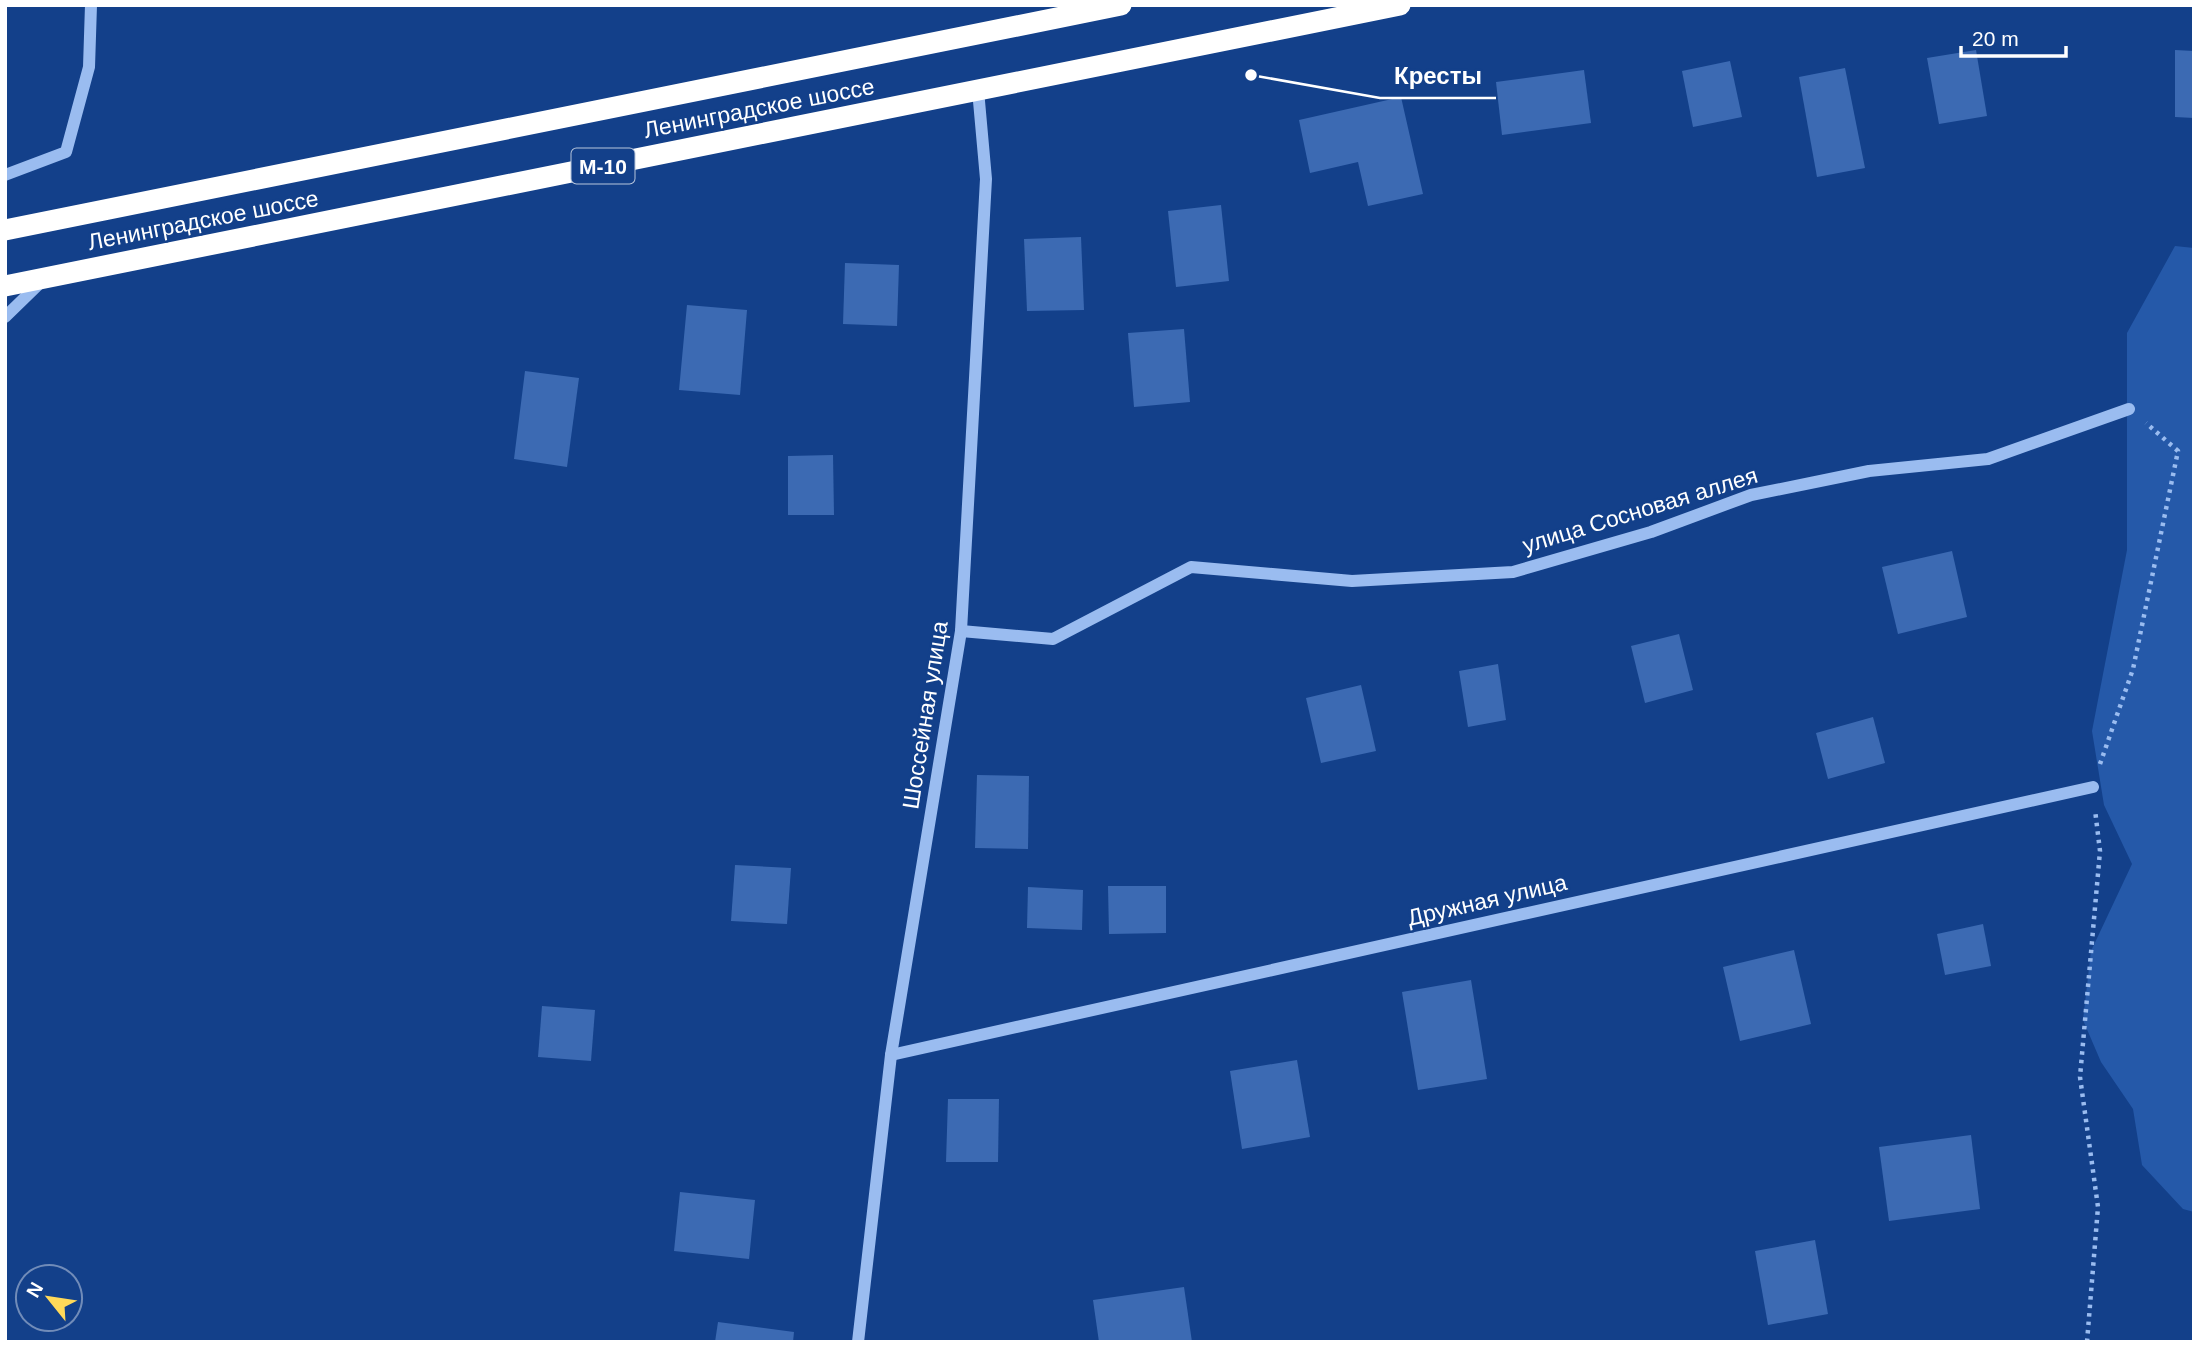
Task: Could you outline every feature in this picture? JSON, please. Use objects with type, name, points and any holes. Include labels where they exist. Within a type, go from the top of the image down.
[{"type":"highway","name":"Ленинградское шоссе","points":[[5,230],[1121,5]]},
{"type":"highway","name":"Ленинградское шоссе","points":[[5,286],[1400,5]]},
{"type":"street","points":[[5,174],[66,152],[89,68],[91,5]]},
{"type":"street","name":"Шоссейная улица","points":[[858,1342],[891,1055],[961,631],[986,178],[978,90]]},
{"type":"street","points":[[5,317],[44,279]]},
{"type":"street","name":"улица Сосновая аллея","points":[[961,631],[1053,639],[1191,567],[1352,581],[1513,572],[1651,531],[1751,495],[1869,471],[1988,459],[2129,409]]},
{"type":"street","name":"Дружная улица","points":[[891,1055],[2092,787]]},
{"type":"path","points":[[2087,1342],[2098,1207],[2080,1077],[2100,850],[2092,787],[2133,669],[2178,451],[2129,409]]},
{"type":"shaded area","points":[[2175,246],[2194,248],[2194,1212],[2183,1209],[2142,1165],[2133,1109],[2101,1062],[2083,1020],[2091,951],[2132,864],[2104,805],[2092,731],[2127,550],[2127,333]]},
{"type":"building","points":[[1976,50],[1987,116],[1939,124],[1927,58]]},
{"type":"building","points":[[2175,50],[2194,51],[2194,118],[2175,117]]},
{"type":"building","points":[[1730,61],[1742,117],[1693,127],[1682,71]]},
{"type":"building","points":[[1845,68],[1865,168],[1817,177],[1799,77]]},
{"type":"building","points":[[1584,70],[1591,123],[1502,135],[1496,82]]},
{"type":"building","points":[[1401,97],[1423,194],[1368,206],[1358,162],[1310,173],[1299,120]]},
{"type":"building","points":[[1221,205],[1229,281],[1176,287],[1168,211]]},
{"type":"building","points":[[1081,237],[1084,310],[1027,311],[1024,239]]},
{"type":"building","points":[[845,263],[899,265],[897,326],[843,324]]},
{"type":"building","points":[[687,305],[747,310],[740,395],[679,390]]},
{"type":"building","points":[[1184,329],[1190,402],[1134,407],[1128,333]]},
{"type":"building","points":[[525,371],[579,378],[567,467],[514,459]]},
{"type":"building","points":[[833,455],[834,515],[788,515],[788,456]]},
{"type":"building","points":[[1952,551],[1967,617],[1898,634],[1882,567]]},
{"type":"building","points":[[1679,634],[1693,690],[1645,703],[1631,646]]},
{"type":"building","points":[[1498,664],[1506,720],[1468,727],[1459,671]]},
{"type":"building","points":[[1361,685],[1376,751],[1321,763],[1306,698]]},
{"type":"building","points":[[1873,717],[1885,763],[1828,779],[1816,733]]},
{"type":"building","points":[[977,775],[1029,776],[1028,849],[975,848]]},
{"type":"building","points":[[735,865],[791,868],[787,924],[731,921]]},
{"type":"building","points":[[1108,886],[1166,886],[1166,933],[1109,934]]},
{"type":"building","points":[[1028,887],[1083,890],[1082,930],[1027,928]]},
{"type":"building","points":[[1983,924],[1991,966],[1945,975],[1937,934]]},
{"type":"building","points":[[1794,950],[1811,1024],[1740,1041],[1723,967]]},
{"type":"building","points":[[1471,980],[1487,1079],[1418,1090],[1402,992]]},
{"type":"building","points":[[542,1006],[595,1010],[591,1061],[538,1057]]},
{"type":"building","points":[[1297,1060],[1310,1137],[1242,1149],[1230,1071]]},
{"type":"building","points":[[948,1099],[999,1099],[998,1162],[946,1162]]},
{"type":"building","points":[[1971,1135],[1980,1209],[1889,1221],[1879,1147]]},
{"type":"building","points":[[680,1192],[755,1200],[749,1259],[674,1251]]},
{"type":"building","points":[[1815,1240],[1828,1314],[1768,1325],[1755,1251]]},
{"type":"building","points":[[1184,1287],[1192,1342],[1099,1342],[1093,1300]]},
{"type":"building","points":[[718,1322],[794,1332],[793,1342],[715,1342]]},
{"type":"place","name":"Кресты","points":[[1251,75]]}]
